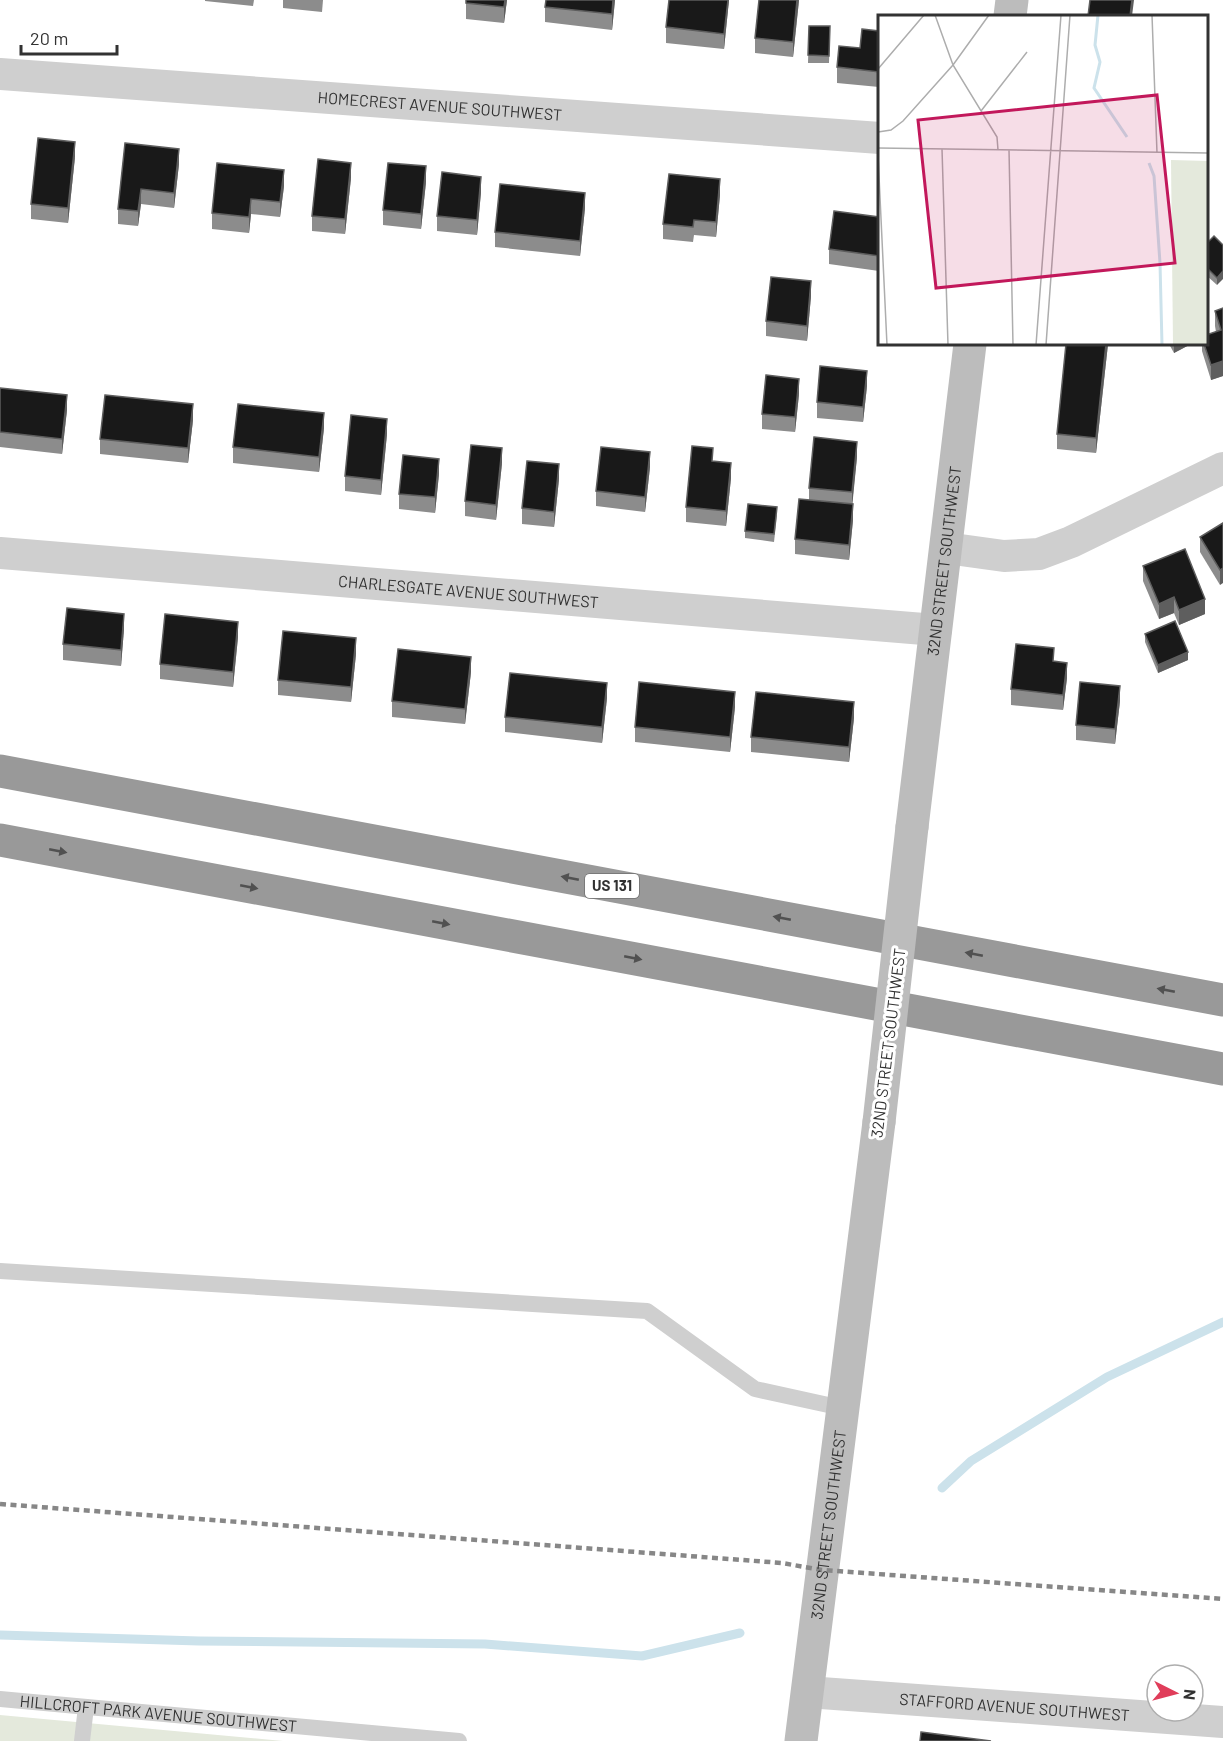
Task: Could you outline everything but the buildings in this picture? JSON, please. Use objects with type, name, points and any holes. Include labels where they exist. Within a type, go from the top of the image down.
[{"type":"highway","name":"US 131","points":[[0,771],[1223,1000]]},
{"type":"highway","points":[[0,840],[1223,1069]]},
{"type":"street","points":[[1010,15],[1012,0]]},
{"type":"street","name":"HOMECREST AVENUE SOUTHWEST","points":[[0,74],[878,138]]},
{"type":"street","name":"32ND STREET SOUTHWEST","points":[[801,1741],[879,1122],[970,345]]},
{"type":"street","points":[[946,548],[1004,556],[1039,554],[1071,543],[1223,468]]},
{"type":"street","name":"CHARLESGATE AVENUE SOUTHWEST","points":[[0,553],[936,630]]},
{"type":"street","name":"STAFFORD AVENUE SOUTHWEST","points":[[807,1692],[1223,1722]]},
{"type":"lane","points":[[0,1270],[647,1311],[754,1389],[842,1408]]},
{"type":"lane","name":"HILLCROFT PARK AVENUE SOUTHWEST","points":[[0,1699],[459,1741]]},
{"type":"lane","points":[[82,1741],[86,1707]]},
{"type":"shaded area","points":[[0,1715],[283,1741],[0,1741]]},
{"type":"waterway","points":[[942,1488],[971,1461],[1107,1377],[1223,1322]]},
{"type":"waterway","points":[[0,1635],[199,1641],[485,1644],[642,1656],[740,1633]]},
{"type":"railway","points":[[0,1504],[782,1563],[822,1570],[1223,1599]]}]
